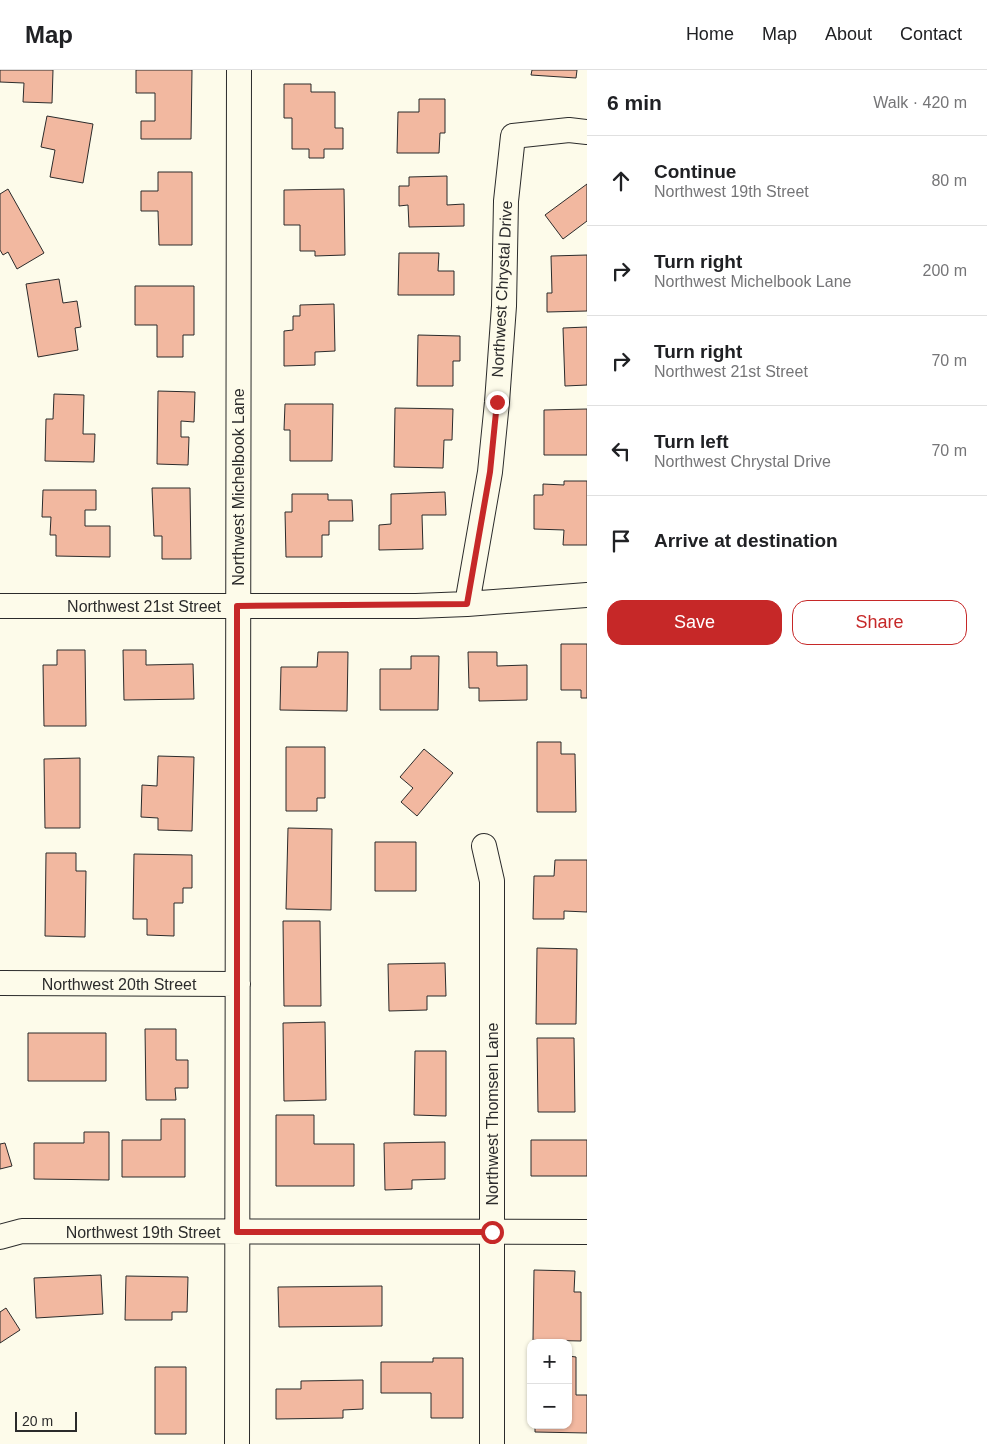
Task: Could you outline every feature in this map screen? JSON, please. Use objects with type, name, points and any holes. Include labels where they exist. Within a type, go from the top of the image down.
[{"type":"street","name":"Northwest Michelbook Lane","points":[[237,1444],[239,70]]},
{"type":"street","name":"Northwest Chrystal Drive","points":[[467,604],[490,472],[497,402],[504,306],[506,201],[513,136],[569,130],[587,132]]},
{"type":"street","name":"Northwest 21st Street","points":[[0,606],[467,604],[587,595]]},
{"type":"street","name":"Northwest Thomsen Lane","points":[[484,846],[492,880],[492,1444]]},
{"type":"street","name":"Northwest 20th Street","points":[[0,983],[238,984]]},
{"type":"street","name":"Northwest 19th Street","points":[[0,1237],[22,1231],[587,1232]]},
{"type":"building","points":[[0,70],[53,70],[52,103],[23,102],[24,83],[0,82]]},
{"type":"building","points":[[136,70],[192,70],[191,139],[141,139],[141,121],[155,121],[155,93],[136,93]]},
{"type":"building","points":[[532,70],[577,70],[576,78],[531,75]]},
{"type":"building","points":[[284,84],[311,84],[311,92],[335,92],[335,128],[343,128],[343,149],[324,149],[324,158],[309,158],[309,149],[292,149],[292,118],[284,118]]},
{"type":"building","points":[[419,99],[445,99],[445,133],[440,133],[439,153],[397,153],[398,112],[419,112]]},
{"type":"building","points":[[47,116],[93,124],[83,183],[50,177],[55,150],[41,147]]},
{"type":"building","points":[[158,172],[192,172],[192,245],[159,245],[158,211],[141,211],[141,191],[158,191]]},
{"type":"building","points":[[447,176],[447,205],[464,204],[464,226],[409,227],[408,205],[399,206],[399,186],[409,186],[409,177]]},
{"type":"building","points":[[587,184],[587,221],[563,239],[545,215]]},
{"type":"building","points":[[8,189],[44,253],[17,269],[8,252],[3,255],[0,250],[0,194]]},
{"type":"building","points":[[344,189],[345,255],[315,256],[315,251],[300,251],[300,225],[284,225],[284,190]]},
{"type":"building","points":[[399,253],[439,253],[438,271],[454,271],[454,295],[398,295]]},
{"type":"building","points":[[587,255],[587,311],[547,312],[547,293],[552,293],[551,256]]},
{"type":"building","points":[[59,279],[63,303],[77,301],[81,327],[75,328],[78,350],[38,357],[26,284]]},
{"type":"building","points":[[135,286],[194,286],[194,335],[183,335],[183,357],[157,357],[157,325],[135,325]]},
{"type":"building","points":[[334,304],[335,351],[315,352],[315,365],[284,366],[284,331],[293,330],[293,316],[300,316],[300,305]]},
{"type":"building","points":[[587,327],[587,385],[565,386],[563,328]]},
{"type":"building","points":[[418,335],[460,336],[460,361],[453,361],[453,386],[417,386]]},
{"type":"building","points":[[158,391],[195,392],[194,422],[181,421],[181,437],[189,437],[188,465],[157,464]]},
{"type":"building","points":[[54,394],[84,395],[83,434],[95,434],[94,462],[45,461],[46,419],[53,419]]},
{"type":"building","points":[[285,404],[333,404],[332,461],[290,461],[290,430],[284,430]]},
{"type":"building","points":[[395,408],[453,409],[452,440],[444,440],[443,468],[394,467]]},
{"type":"building","points":[[587,409],[587,455],[544,455],[544,410]]},
{"type":"building","points":[[564,481],[587,481],[587,545],[563,545],[564,530],[534,529],[534,495],[543,495],[543,484],[564,485]]},
{"type":"building","points":[[152,488],[190,488],[191,559],[162,559],[162,536],[154,536]]},
{"type":"building","points":[[43,490],[96,490],[96,510],[85,510],[85,526],[110,526],[110,557],[56,556],[56,535],[50,535],[51,517],[42,517]]},
{"type":"building","points":[[445,492],[446,515],[422,515],[423,549],[379,550],[379,525],[391,524],[391,494]]},
{"type":"building","points":[[292,494],[328,494],[328,500],[352,500],[353,521],[329,521],[329,535],[322,535],[322,557],[286,557],[285,512],[292,512]]},
{"type":"building","points":[[561,644],[587,644],[587,698],[581,698],[581,690],[561,690]]},
{"type":"building","points":[[57,650],[85,650],[86,726],[44,726],[43,665],[57,665]]},
{"type":"building","points":[[123,650],[146,650],[146,665],[193,664],[194,699],[124,700]]},
{"type":"building","points":[[318,652],[348,652],[347,711],[280,710],[281,667],[317,667]]},
{"type":"building","points":[[468,652],[497,652],[497,666],[527,665],[527,700],[479,701],[479,688],[469,688]]},
{"type":"building","points":[[411,656],[439,656],[438,710],[380,710],[380,669],[411,669]]},
{"type":"building","points":[[537,742],[561,742],[561,754],[575,754],[576,812],[537,812]]},
{"type":"building","points":[[286,747],[325,747],[325,798],[317,798],[317,811],[286,811]]},
{"type":"building","points":[[424,749],[453,773],[417,816],[401,802],[413,788],[400,777]]},
{"type":"building","points":[[158,756],[194,757],[192,831],[158,830],[158,818],[141,817],[142,785],[157,786]]},
{"type":"building","points":[[80,758],[80,828],[45,828],[44,759]]},
{"type":"building","points":[[288,828],[332,829],[331,910],[286,909]]},
{"type":"building","points":[[375,842],[416,842],[416,891],[375,891]]},
{"type":"building","points":[[46,853],[76,853],[76,871],[86,871],[85,937],[45,936]]},
{"type":"building","points":[[134,854],[192,855],[192,888],[183,888],[183,903],[174,903],[174,936],[147,935],[147,919],[133,919]]},
{"type":"building","points":[[555,860],[587,860],[587,912],[564,911],[564,919],[533,919],[534,876],[554,876]]},
{"type":"building","points":[[283,921],[320,921],[321,1006],[284,1006]]},
{"type":"building","points":[[537,948],[577,949],[576,1024],[536,1024]]},
{"type":"building","points":[[445,963],[446,996],[427,996],[427,1010],[389,1011],[388,964]]},
{"type":"building","points":[[325,1022],[326,1100],[284,1101],[283,1023]]},
{"type":"building","points":[[145,1029],[176,1029],[176,1060],[188,1060],[188,1088],[175,1088],[176,1100],[146,1100]]},
{"type":"building","points":[[28,1033],[106,1033],[106,1081],[28,1081]]},
{"type":"building","points":[[537,1038],[574,1038],[575,1112],[538,1112]]},
{"type":"building","points":[[415,1051],[446,1051],[446,1116],[414,1115]]},
{"type":"building","points":[[276,1115],[314,1115],[314,1144],[354,1144],[354,1186],[276,1186]]},
{"type":"building","points":[[161,1119],[185,1119],[185,1177],[122,1177],[122,1140],[161,1140]]},
{"type":"building","points":[[84,1132],[109,1132],[109,1180],[34,1179],[34,1143],[84,1143]]},
{"type":"building","points":[[531,1140],[587,1140],[587,1176],[531,1176]]},
{"type":"building","points":[[445,1142],[445,1179],[412,1180],[412,1189],[385,1190],[384,1143]]},
{"type":"building","points":[[5,1143],[12,1166],[0,1169],[0,1144]]},
{"type":"building","points":[[534,1270],[575,1271],[574,1292],[581,1292],[581,1341],[572,1341],[572,1339],[533,1339]]},
{"type":"building","points":[[101,1275],[103,1314],[36,1318],[34,1278]]},
{"type":"building","points":[[126,1276],[188,1277],[187,1312],[172,1312],[172,1320],[125,1320]]},
{"type":"building","points":[[382,1286],[382,1326],[279,1327],[278,1287]]},
{"type":"building","points":[[6,1308],[20,1330],[0,1343],[0,1312]]},
{"type":"building","points":[[572,1356],[576,1357],[576,1395],[587,1395],[587,1433],[535,1432],[535,1429],[572,1429]]},
{"type":"building","points":[[433,1358],[463,1358],[463,1418],[431,1418],[431,1393],[381,1393],[381,1362],[433,1362]]},
{"type":"building","points":[[155,1367],[186,1367],[186,1434],[155,1434]]},
{"type":"building","points":[[363,1380],[363,1409],[343,1410],[343,1418],[276,1419],[276,1389],[301,1389],[301,1381]]},
{"type":"route","points":[[492,1232],[237,1232],[237,606],[416,606],[467,604],[490,472],[497,402]]}]
